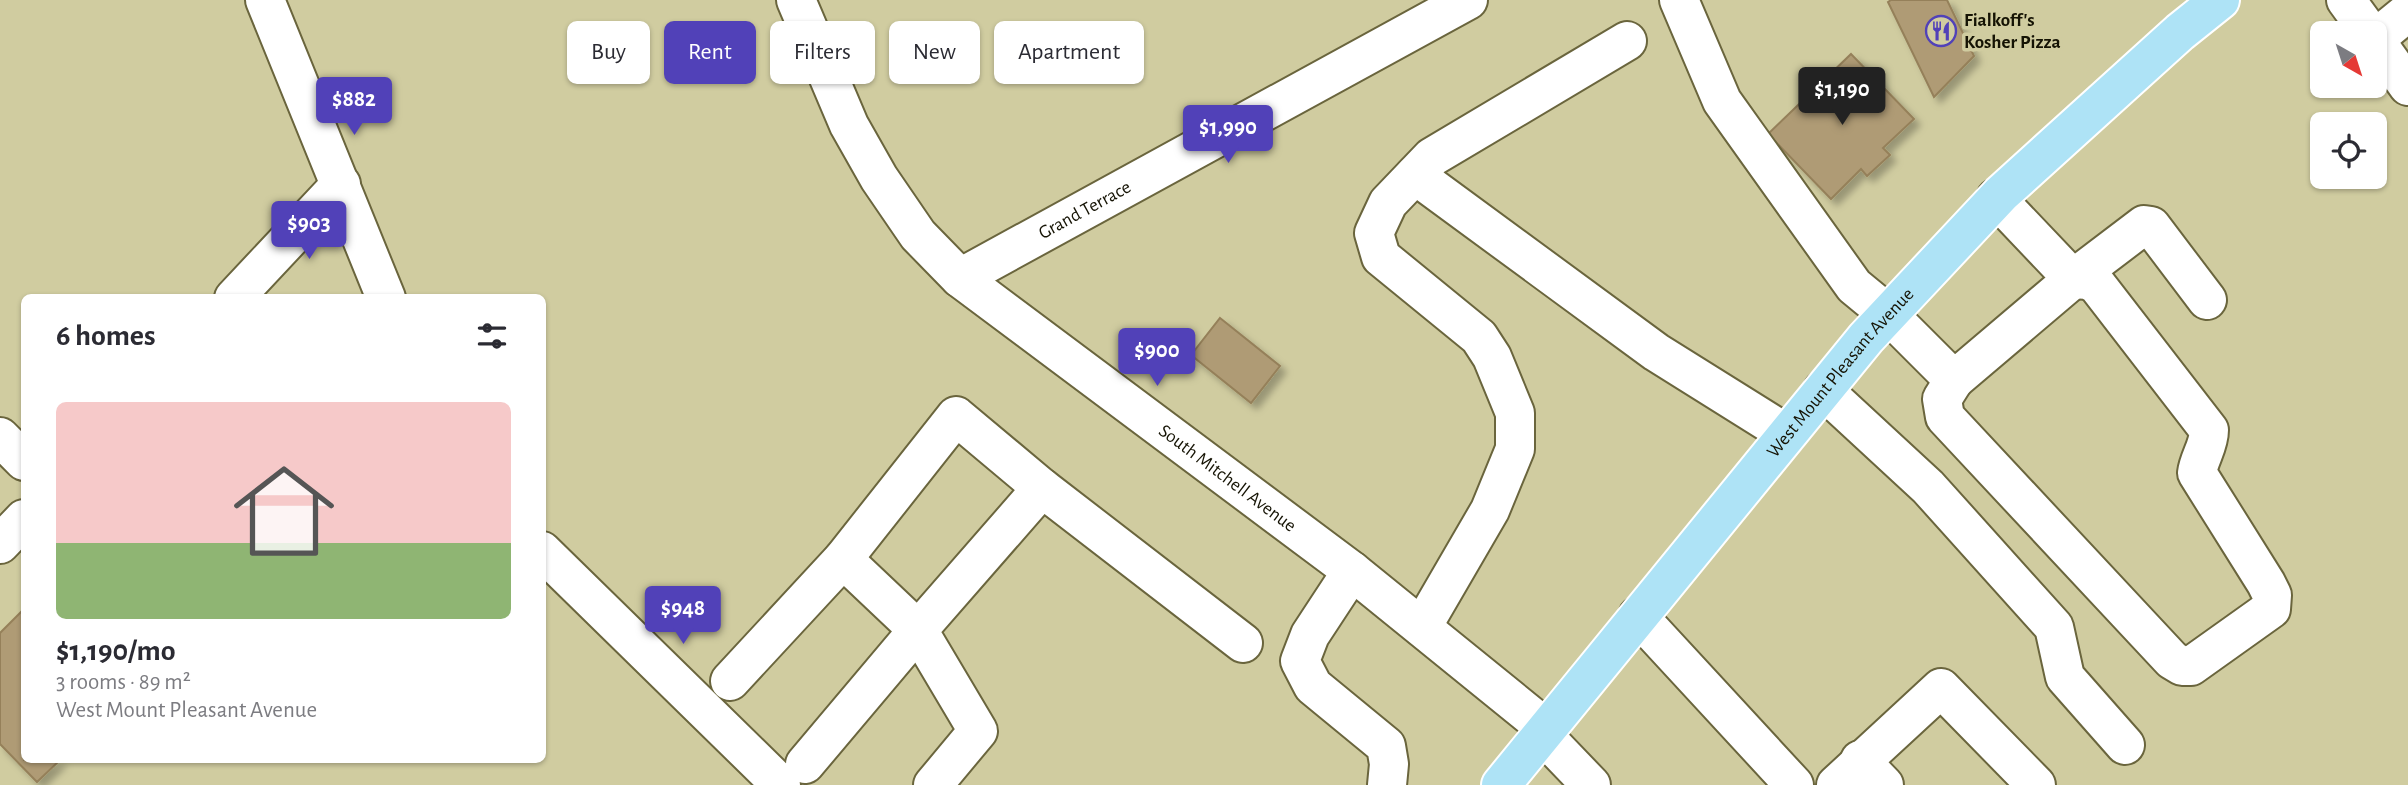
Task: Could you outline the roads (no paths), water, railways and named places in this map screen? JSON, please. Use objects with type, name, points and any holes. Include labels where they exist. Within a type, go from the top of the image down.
[{"type":"main road","name":"West Mount Pleasant Avenue","points":[[1501,785],[1888,314],[1996,198],[2180,32],[2220,0]]},
{"type":"street","points":[[265,0],[384,294]]},
{"type":"street","name":"South Mitchell Avenue","points":[[796,0],[849,125],[873,167],[918,235],[960,278],[1352,570],[1537,721],[1542,734],[1591,785]]},
{"type":"street","name":"Grand Terrace","points":[[960,278],[1468,0]]},
{"type":"street","points":[[1679,0],[1722,100],[1854,286],[1888,314],[1954,380]]},
{"type":"street","points":[[2346,0],[2361,21]]},
{"type":"street","points":[[2387,30],[2408,12]]},
{"type":"street","points":[[1422,627],[1490,510],[1515,449],[1515,413],[1492,357],[1479,337],[1381,257],[1374,233],[1388,202],[1432,158],[1627,41]]},
{"type":"street","points":[[2387,57],[2408,86]]},
{"type":"street","points":[[1415,175],[1656,352],[1787,434]]},
{"type":"street","points":[[238,294],[341,184]]},
{"type":"street","points":[[1996,198],[2073,279],[2088,280],[2097,285],[2209,430],[2208,443],[2197,473],[2266,583],[2272,595],[2271,609],[2191,666],[2182,666],[2172,660],[1945,417],[1942,399],[1954,380],[2073,279],[2144,225],[2151,226],[2207,300]]},
{"type":"street","points":[[1823,390],[1928,487],[2054,627],[2065,677],[2125,745]]},
{"type":"street","points":[[730,681],[843,559],[956,415],[1042,488],[1243,643]]},
{"type":"street","points":[[0,437],[21,458]]},
{"type":"street","points":[[546,555],[793,775],[1042,488]]},
{"type":"street","points":[[0,544],[21,522]]},
{"type":"street","points":[[843,559],[918,630],[978,731],[933,785]]},
{"type":"street","points":[[1352,570],[1310,635],[1300,661],[1312,686],[1386,746],[1389,764],[1387,785]]},
{"type":"street","points":[[1639,616],[1794,785]]},
{"type":"street","points":[[1860,777],[1941,688],[2036,785]]},
{"type":"place","name":"Fialkoff's Kosher Pizza","points":[[1941,31]]}]
